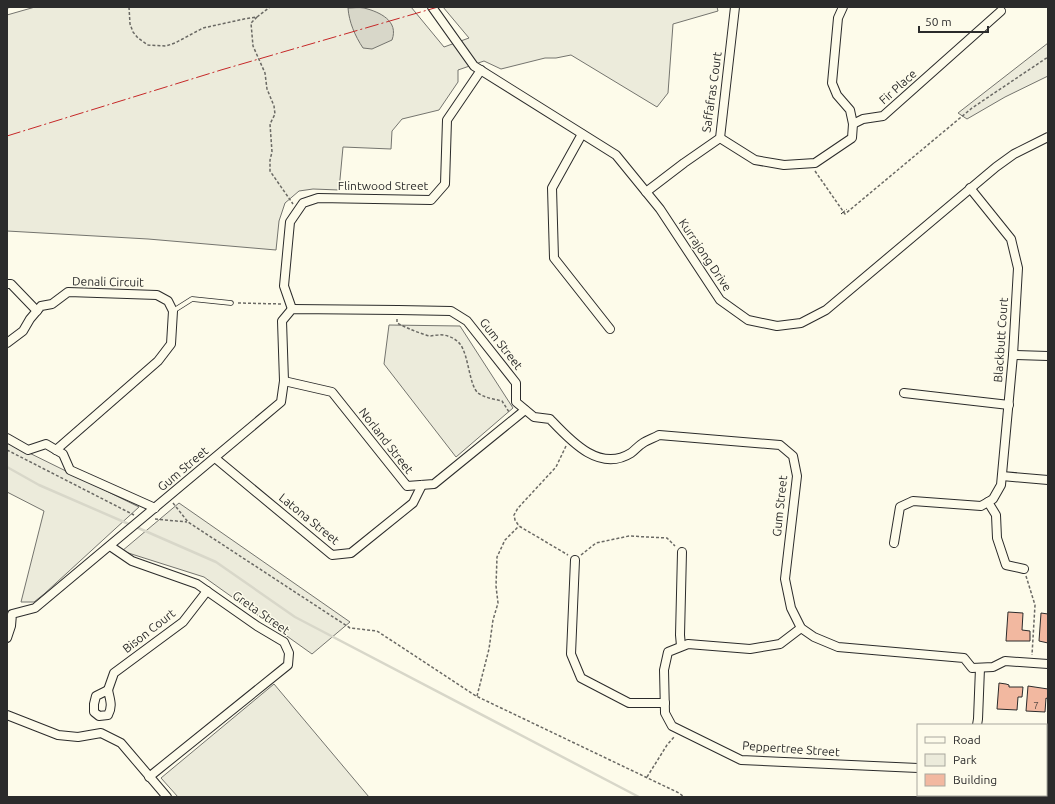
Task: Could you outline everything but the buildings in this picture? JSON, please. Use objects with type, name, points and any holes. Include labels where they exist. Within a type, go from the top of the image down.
[{"type":"street","name":"Kurrajong Drive","points":[[432,7],[474,66],[616,155],[660,209],[720,300],[748,320],[777,326],[801,323],[826,310],[996,167],[1014,154],[1048,137]]},
{"type":"street","name":"Saffafras Court","points":[[646,192],[720,138],[735,7]]},
{"type":"street","points":[[720,138],[755,160],[784,166],[815,163],[852,138],[853,124],[850,110],[838,95],[832,83],[838,18],[843,7]]},
{"type":"street","name":"Fir Place","points":[[853,124],[863,119],[883,116],[1001,11]]},
{"type":"street","name":"Flintwood Street","points":[[298,210],[303,203],[318,198],[431,200],[445,184],[447,120],[480,70]]},
{"type":"street","points":[[582,134],[552,188],[554,258],[610,329]]},
{"type":"street","name":"Blackbutt Court","points":[[970,188],[1010,239],[1018,268],[1013,354],[1001,485],[993,499],[985,504]]},
{"type":"street","points":[[291,306],[284,286],[290,222],[298,210]]},
{"type":"street","points":[[7,284],[11,284],[37,311]]},
{"type":"street","name":"Denali Circuit","points":[[7,343],[22,331],[41,306],[52,304],[68,292],[157,295],[168,301],[173,311]]},
{"type":"street","name":"Gum Street","points":[[7,638],[11,626],[10,613],[35,608],[280,402],[284,381],[282,321],[291,306],[452,312],[467,321],[516,383],[516,402],[534,418],[550,419],[572,442],[597,458],[614,459],[630,454],[643,442],[659,435],[780,445],[793,456],[797,476],[785,579],[791,608],[801,628]]},
{"type":"street","points":[[56,450],[158,361],[171,344],[173,311]]},
{"type":"street","points":[[1013,354],[1048,356]]},
{"type":"street","name":"Norland Street","points":[[284,381],[332,392],[407,486],[434,484],[525,410]]},
{"type":"street","points":[[904,393],[1009,405]]},
{"type":"street","points":[[7,438],[28,450],[46,444],[63,454],[70,470],[155,508]]},
{"type":"street","name":"Latona Street","points":[[215,458],[332,555],[351,553],[413,503],[422,485]]},
{"type":"street","points":[[1002,476],[1048,480]]},
{"type":"street","points":[[894,542],[900,507],[913,501],[985,504],[996,515],[997,538],[1006,565],[1024,569]]},
{"type":"street","name":"Greta Street","points":[[110,546],[132,561],[197,584],[257,626],[284,642],[289,653],[288,665],[149,777]]},
{"type":"street","points":[[682,552],[681,646],[688,644],[750,649],[780,644],[801,628],[814,637],[838,647],[964,658],[972,668],[993,668],[1005,661],[1048,664]]},
{"type":"street","points":[[575,560],[571,654],[581,678],[629,703],[665,703]]},
{"type":"street","name":"Bison Court","points":[[108,690],[114,673],[183,622],[207,591]]},
{"type":"street","name":"Peppertree Street","points":[[681,646],[668,652],[664,670],[665,712],[672,726],[741,760],[917,768]]},
{"type":"street","points":[[977,724],[980,668]]},
{"type":"street","points":[[7,716],[58,735],[78,737],[101,733],[121,744],[167,797]]},
{"type":"lane","points":[[173,311],[192,299],[231,302]]},
{"type":"path","points":[[129,7],[130,24],[133,32],[138,38],[148,45],[166,46],[175,43],[203,28],[244,18],[257,17]]},
{"type":"path","points":[[270,7],[251,23],[253,46],[265,73],[267,89],[274,106],[275,114],[270,124],[272,152],[270,171],[298,210]]},
{"type":"path","points":[[810,163],[845,214],[972,108],[1048,57]]},
{"type":"path","points":[[231,302],[291,306]]},
{"type":"path","points":[[398,310],[397,323],[428,336],[450,336],[459,343],[465,353],[471,378],[477,392],[489,399],[502,401],[514,418]]},
{"type":"path","points":[[572,442],[564,447],[556,467],[518,508],[514,515],[519,526],[575,560],[596,544],[629,536],[667,538],[682,552]]},
{"type":"path","points":[[7,450],[141,519],[188,522]]},
{"type":"path","points":[[168,497],[188,522],[350,628],[377,631],[476,696],[679,793],[684,797]]},
{"type":"path","points":[[476,696],[490,649],[493,620],[498,603],[496,586],[497,557],[505,540],[519,526]]},
{"type":"path","points":[[1024,569],[1035,605],[1032,663]]},
{"type":"path","points":[[647,778],[667,745],[680,730]]},
{"type":"green space","points":[[35,7],[411,7],[444,47],[469,38],[443,7],[717,7],[718,11],[673,24],[668,93],[657,107],[571,55],[556,58],[545,58],[501,69],[484,61],[458,70],[458,82],[439,110],[402,119],[392,131],[391,149],[343,147],[339,190],[313,189],[299,191],[285,203],[279,221],[276,250],[148,239],[7,231],[7,15]]},
{"type":"green space","points":[[1048,43],[1048,76],[1005,97],[967,119],[958,113]]},
{"type":"green space","points":[[389,325],[460,326],[513,408],[456,457],[384,364]]},
{"type":"green space","points":[[7,442],[139,507],[34,602],[21,602],[44,511],[7,492]]},
{"type":"green space","points":[[179,503],[350,622],[312,654],[204,577],[122,551]]},
{"type":"green space","points":[[274,684],[369,797],[178,797],[161,778]]},
{"type":"shaded area","points":[[348,8],[364,8],[387,18],[393,28],[392,40],[372,49],[363,48],[353,29]]},
{"type":"waterway","points":[[7,467],[39,485],[131,525]]},
{"type":"waterway","points":[[136,527],[216,562],[295,617],[639,797]]},
{"type":"fence","points":[[841,214],[847,209]]},
{"type":"power","points":[[7,136],[221,70],[438,7]]}]
